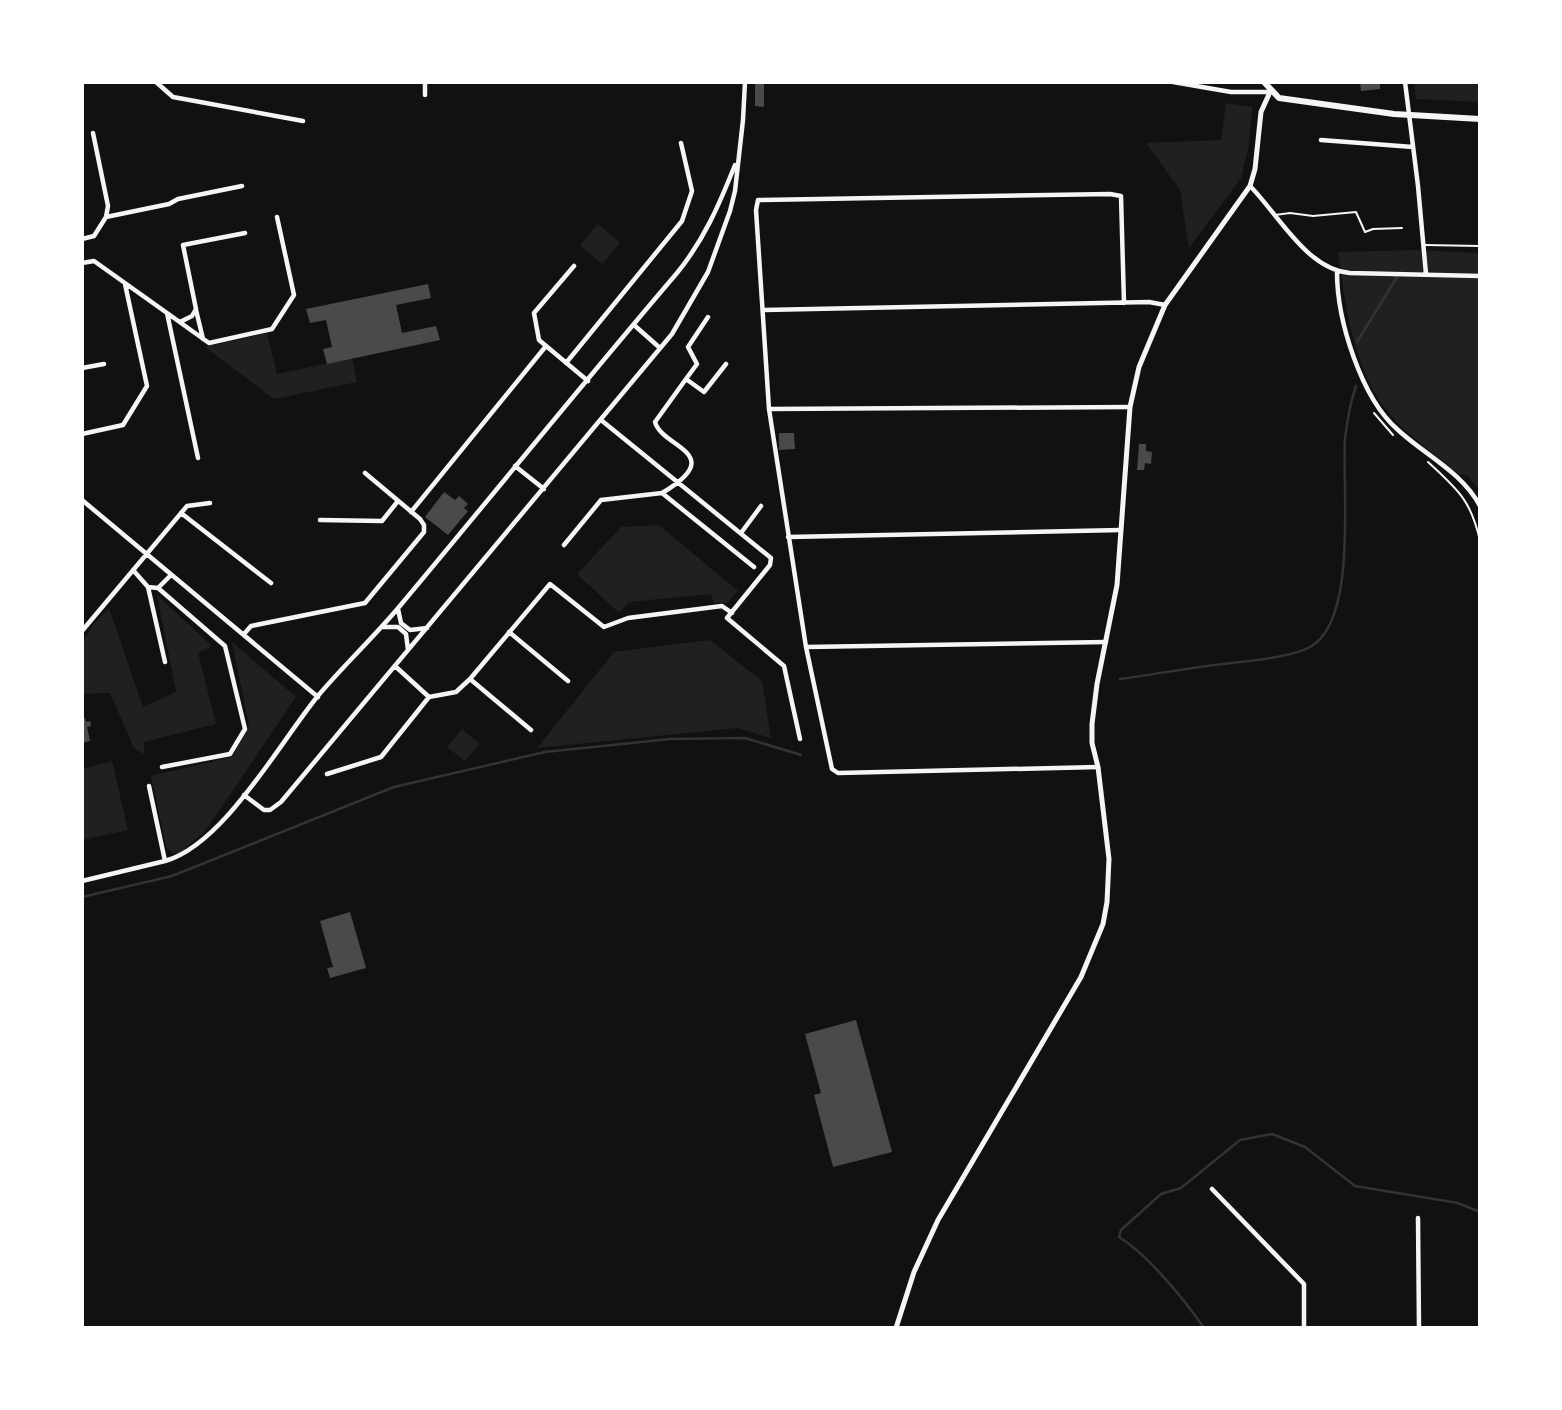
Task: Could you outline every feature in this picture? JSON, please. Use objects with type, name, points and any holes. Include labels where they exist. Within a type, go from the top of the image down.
[{"type":"main road","points":[[1264,82],[1270,92],[1279,98],[1409,115],[1480,119]]},
{"type":"street","points":[[156,82],[173,97],[303,121]]},
{"type":"street","points":[[425,82],[425,95]]},
{"type":"street","points":[[244,795],[264,810],[276,807],[544,489],[683,318],[708,272],[730,211],[735,191],[745,82]]},
{"type":"street","points":[[896,1328],[914,1272],[938,1220],[1081,977],[1103,924],[1109,859],[1098,767],[1092,743],[1094,704],[1117,586],[1130,407],[1139,367],[1165,306],[1250,186],[1255,169],[1261,112],[1270,92],[1231,92],[1173,82]]},
{"type":"street","points":[[1405,82],[1426,274]]},
{"type":"street","points":[[82,239],[94,236],[106,218],[108,206],[93,134]]},
{"type":"street","points":[[1321,140],[1413,147]]},
{"type":"street","points":[[566,363],[682,221],[692,191],[681,143]]},
{"type":"street","points":[[82,881],[180,857],[218,825],[318,697],[383,627],[634,326],[701,241],[738,158]]},
{"type":"street","points":[[106,218],[242,186]]},
{"type":"street","points":[[1250,186],[1318,261],[1337,272],[1480,276]]},
{"type":"street","points":[[1098,767],[838,773],[832,769],[806,647],[769,409],[756,210],[758,200],[1110,194],[1121,196],[1124,303]]},
{"type":"street","points":[[82,263],[94,261],[209,343],[272,329],[294,295],[277,217]]},
{"type":"street","points":[[203,339],[183,245],[245,233]]},
{"type":"street","points":[[574,266],[534,313],[539,340],[588,381]]},
{"type":"street","points":[[1337,272],[1338,290],[1350,341],[1376,405],[1397,430],[1468,488],[1480,506]]},
{"type":"street","points":[[82,433],[123,425],[147,386],[125,283]]},
{"type":"street","points":[[763,310],[1149,302],[1165,306]]},
{"type":"street","points":[[180,322],[192,316],[196,309]]},
{"type":"street","points":[[167,313],[198,457]]},
{"type":"street","points":[[564,544],[601,500],[662,493],[677,484],[690,468],[687,452],[657,428],[655,422],[697,363],[688,347],[708,317]]},
{"type":"street","points":[[634,326],[660,348]]},
{"type":"street","points":[[411,512],[546,346]]},
{"type":"street","points":[[686,379],[704,393],[726,363]]},
{"type":"street","points":[[82,368],[104,364]]},
{"type":"street","points":[[769,409],[1130,407]]},
{"type":"street","points":[[601,420],[771,558],[771,565],[729,615]]},
{"type":"street","points":[[515,466],[544,489]]},
{"type":"street","points":[[244,634],[251,626],[365,603],[424,532],[424,525],[366,473]]},
{"type":"street","points":[[662,493],[754,567]]},
{"type":"street","points":[[82,500],[318,697]]},
{"type":"street","points":[[320,520],[382,520],[398,501]]},
{"type":"street","points":[[82,631],[187,506],[211,503]]},
{"type":"street","points":[[741,533],[761,506]]},
{"type":"street","points":[[181,513],[271,583]]},
{"type":"street","points":[[788,537],[1121,530]]},
{"type":"street","points":[[132,570],[148,587],[165,662]]},
{"type":"street","points":[[158,588],[171,575]]},
{"type":"street","points":[[327,774],[381,757],[429,697],[456,692],[470,679],[550,584],[604,627],[628,618],[722,606],[784,666],[800,739]]},
{"type":"street","points":[[148,587],[158,588],[225,646],[245,729],[229,754],[162,767]]},
{"type":"street","points":[[398,608],[401,624],[410,630],[427,628]]},
{"type":"street","points":[[383,627],[398,627],[407,634],[408,650]]},
{"type":"street","points":[[509,632],[568,681]]},
{"type":"street","points":[[806,647],[1107,642]]},
{"type":"street","points":[[395,666],[429,697]]},
{"type":"street","points":[[470,679],[531,730]]},
{"type":"street","points":[[149,786],[164,861]]},
{"type":"street","points":[[1212,1189],[1304,1284],[1304,1328]]},
{"type":"street","points":[[1419,1218],[1419,1328]]},
{"type":"lane","points":[[1274,215],[1290,213],[1313,216],[1356,212],[1365,232],[1373,229],[1402,228]]},
{"type":"lane","points":[[1424,245],[1480,246]]},
{"type":"path","points":[[1376,405],[1374,414],[1399,440]]},
{"type":"path","points":[[1428,463],[1464,497],[1474,515],[1480,541]]},
{"type":"shaded area","points":[[1414,82],[1480,82],[1480,102],[1416,99]]},
{"type":"shaded area","points":[[1226,103],[1252,107],[1249,144],[1241,178],[1189,248],[1180,190],[1146,143],[1221,140]]},
{"type":"shaded area","points":[[598,224],[620,243],[602,264],[580,245]]},
{"type":"shaded area","points":[[1414,250],[1480,253],[1480,491],[1467,475],[1459,474],[1397,422],[1371,385],[1354,342],[1338,252]]},
{"type":"shaded area","points":[[267,333],[277,374],[352,358],[357,382],[274,399],[205,347]]},
{"type":"shaded area","points":[[659,525],[738,591],[727,603],[714,603],[711,594],[629,602],[619,613],[577,574],[621,527]]},
{"type":"shaded area","points":[[157,595],[212,646],[198,653],[216,724],[144,742],[144,754],[134,748],[110,693],[82,694],[82,643],[93,625],[109,608],[143,707],[176,692]]},
{"type":"shaded area","points":[[710,640],[762,681],[771,738],[737,728],[537,748],[614,652]]},
{"type":"shaded area","points":[[232,642],[296,697],[206,830],[180,853],[173,854],[166,846],[151,776],[232,757],[249,726]]},
{"type":"shaded area","points":[[462,729],[480,744],[465,761],[447,747]]},
{"type":"shaded area","points":[[112,761],[128,830],[82,840],[82,769]]},
{"type":"building","points":[[755,82],[764,82],[764,107],[755,106]]},
{"type":"building","points":[[1360,82],[1380,82],[1380,89],[1361,91]]},
{"type":"building","points":[[428,284],[431,298],[396,305],[402,333],[436,326],[440,340],[327,364],[323,349],[332,347],[326,320],[310,323],[306,309]]},
{"type":"building","points":[[779,433],[794,433],[795,449],[779,450]]},
{"type":"building","points":[[1139,444],[1146,444],[1146,451],[1152,452],[1151,464],[1145,463],[1144,470],[1137,470]]},
{"type":"building","points":[[444,492],[455,500],[459,496],[468,504],[464,508],[468,511],[448,535],[425,517]]},
{"type":"building","points":[[85,718],[86,722],[90,721],[91,726],[87,727],[90,741],[82,743],[82,719]]},
{"type":"building","points":[[350,912],[366,968],[330,978],[327,968],[333,967],[320,921]]},
{"type":"building","points":[[856,1020],[892,1152],[833,1167],[814,1095],[821,1093],[805,1034]]},
{"type":"waterway","points":[[1357,342],[1397,277]]},
{"type":"waterway","points":[[1120,679],[1283,656],[1310,647],[1325,633],[1335,610],[1341,583],[1345,519],[1345,439],[1356,386]]},
{"type":"waterway","points":[[82,897],[172,876],[394,787],[545,752],[670,739],[745,738],[801,755]]},
{"type":"waterway","points":[[1204,1328],[1165,1278],[1119,1237],[1121,1230],[1161,1194],[1181,1188],[1240,1140],[1272,1134],[1305,1147],[1355,1186],[1458,1203],[1480,1212]]}]
